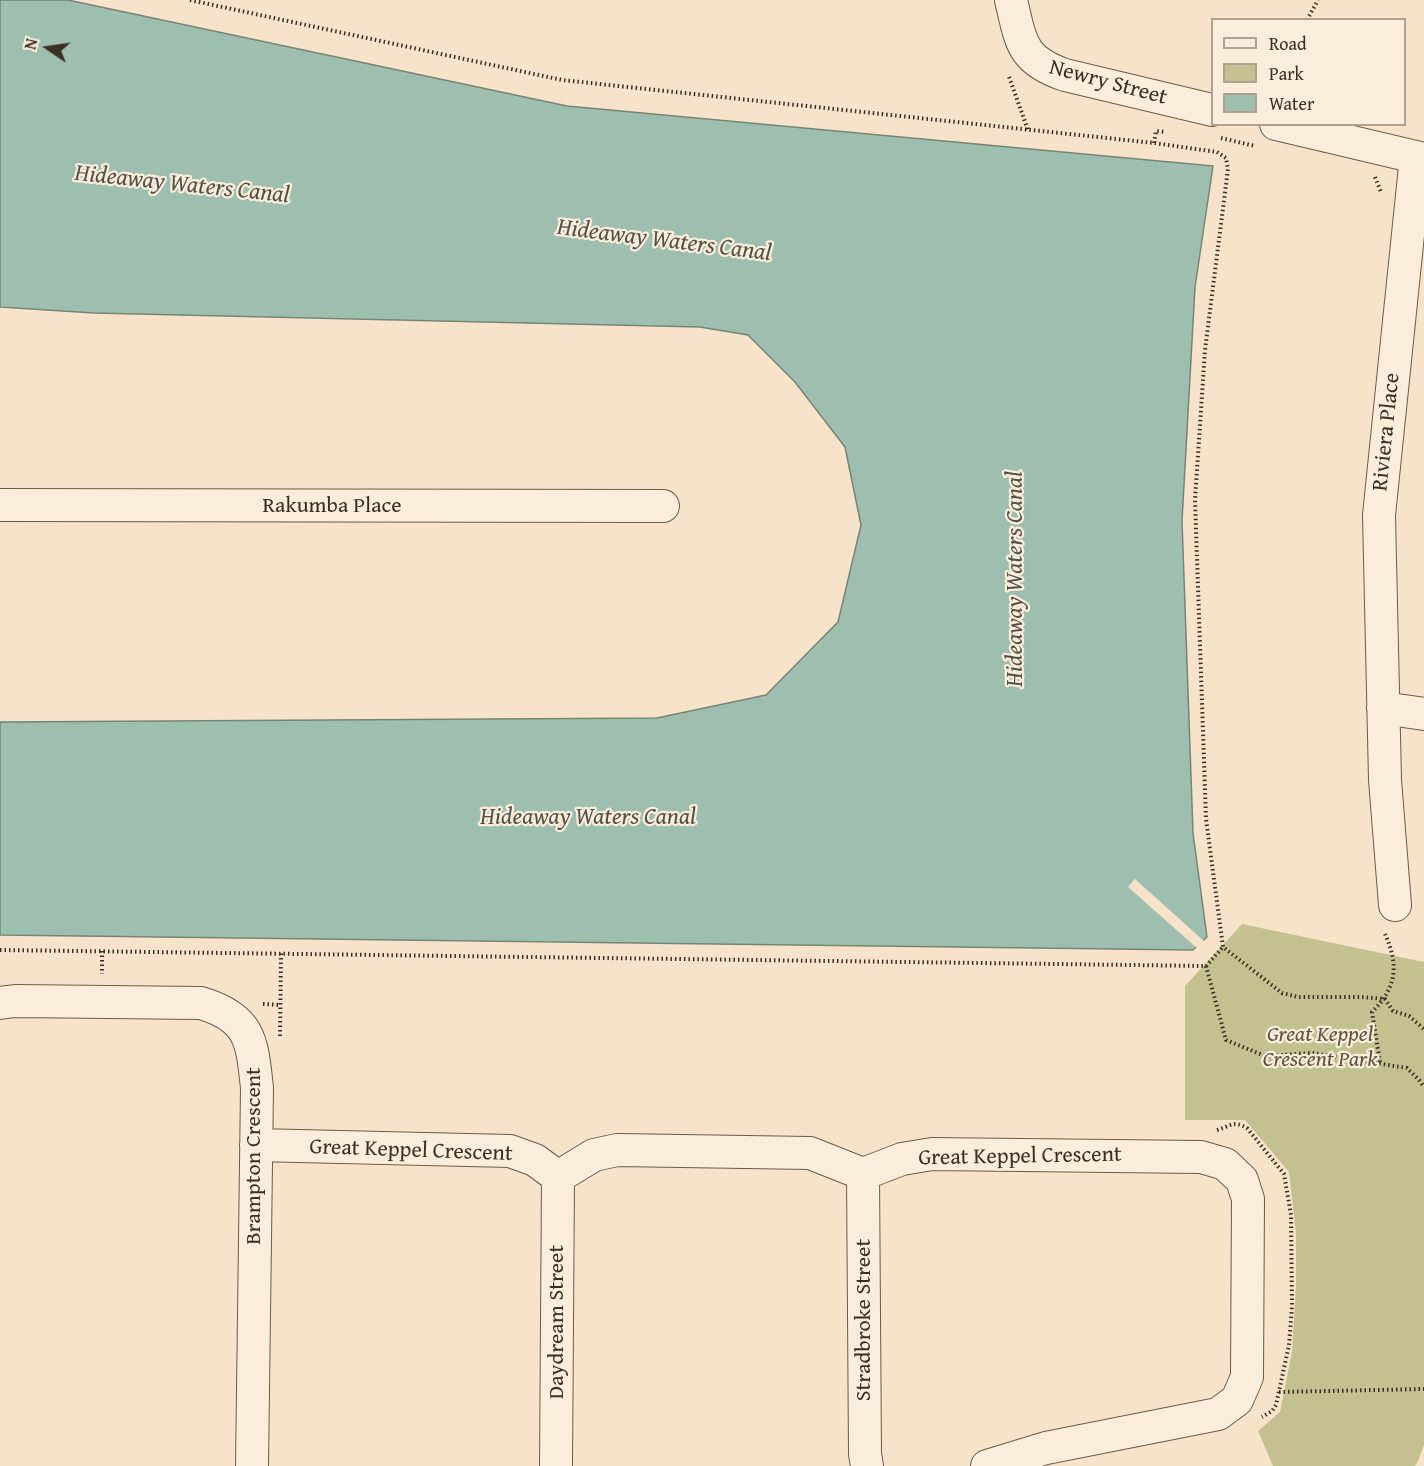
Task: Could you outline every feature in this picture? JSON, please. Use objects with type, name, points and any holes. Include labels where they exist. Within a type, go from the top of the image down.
[{"type":"street","name":"Newry Street","points":[[1011,0],[1020,37],[1030,57],[1046,68],[1211,123]]},
{"type":"street","points":[[1267,136],[1420,158]]},
{"type":"street","name":"Riviera Place","points":[[1388,914],[1379,515],[1420,158]]},
{"type":"street","name":"Rakumba Place","points":[[0,506],[663,506]]},
{"type":"street","points":[[1383,708],[1424,714]]},
{"type":"street","name":"Brampton Crescent","points":[[0,1003],[15,1001],[201,1003],[217,1008],[237,1020],[252,1048],[257,1088],[252,1466]]},
{"type":"street","name":"Great Keppel Crescent","points":[[256,1145],[510,1151],[535,1160],[558,1178]]},
{"type":"street","points":[[558,1178],[594,1155],[617,1150],[810,1153],[863,1174]]},
{"type":"street","name":"Great Keppel Crescent","points":[[863,1174],[903,1159],[932,1154],[1201,1157],[1225,1164],[1242,1180],[1248,1199],[1247,1377],[1237,1400],[1218,1414],[1046,1448],[987,1466]]},
{"type":"street","name":"Stradbroke Street","points":[[863,1174],[865,1454],[867,1466]]},
{"type":"street","name":"Daydream Street","points":[[556,1466],[558,1178]]},
{"type":"path","points":[[190,0],[562,80],[1154,143],[1217,152],[1226,158],[1228,169],[1205,350],[1195,500],[1206,819],[1223,947],[1282,993],[1298,997],[1361,996],[1385,999],[1393,1011],[1409,1016],[1424,1029]]},
{"type":"path","points":[[1308,18],[1318,0]]},
{"type":"path","points":[[1222,126],[1267,136]]},
{"type":"path","points":[[1154,143],[1156,131],[1167,132]]},
{"type":"path","points":[[1368,173],[1374,177],[1382,196]]},
{"type":"path","points":[[1380,1062],[1372,1012],[1385,999],[1395,966],[1390,945],[1388,914]]},
{"type":"path","points":[[0,950],[1206,966],[1223,947]]},
{"type":"path","points":[[1206,966],[1226,1040],[1265,1056],[1312,1053],[1407,1068],[1424,1087]]},
{"type":"path","points":[[1279,1392],[1424,1389]]},
{"type":"green space","name":"Great Keppel Crescent Park","points":[[1242,924],[1424,962],[1424,1445],[1415,1466],[1273,1466],[1258,1431],[1280,1412],[1292,1351],[1296,1287],[1296,1233],[1289,1172],[1245,1120],[1185,1120],[1185,986]]},
{"type":"water","name":"Hideaway Waters Canal","points":[[0,0],[68,0],[567,106],[1213,166],[1195,287],[1182,521],[1193,833],[1207,937],[1193,950],[0,935],[0,722],[657,718],[766,695],[838,622],[861,525],[845,447],[795,382],[748,335],[700,327],[94,313],[0,307]]},
{"type":"pier","points":[[1135,879],[1205,942],[1198,949],[1128,887]]}]
